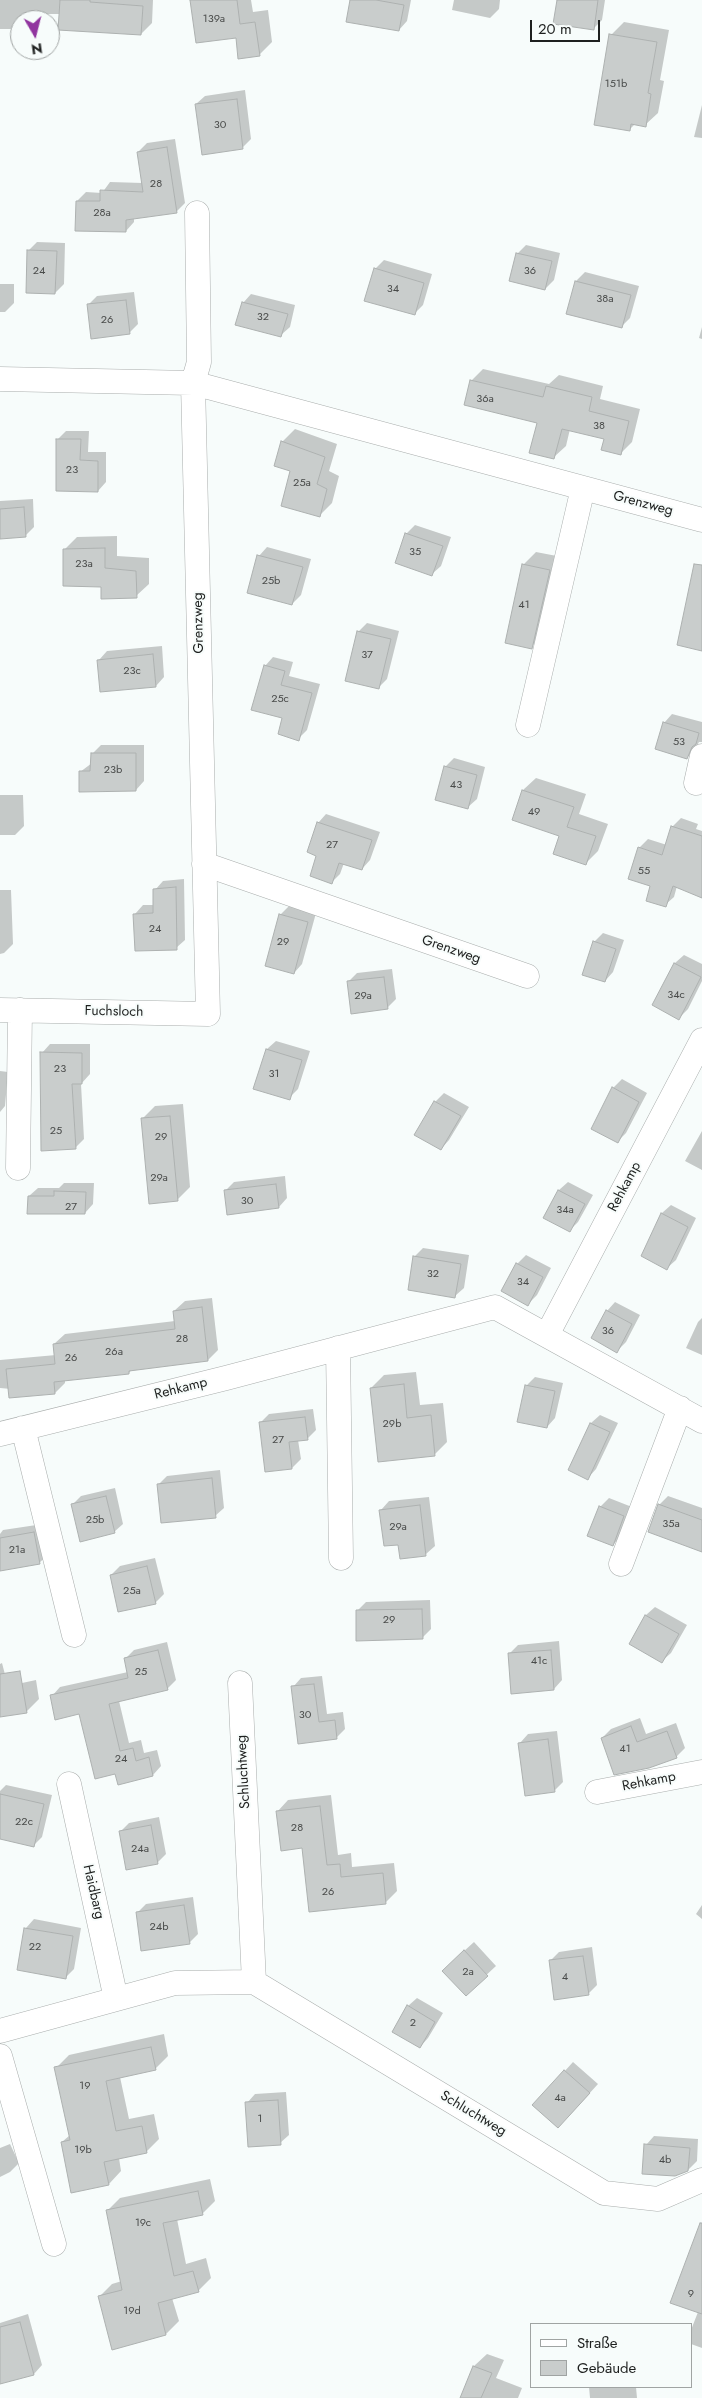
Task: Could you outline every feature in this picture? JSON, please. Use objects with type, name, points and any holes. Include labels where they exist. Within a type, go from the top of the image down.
[{"type":"street","name":"Grenzweg","points":[[196,213],[200,362],[193,383],[208,1014]]},
{"type":"street","name":"Grenzweg","points":[[0,379],[193,383],[702,520]]},
{"type":"street","points":[[528,725],[583,488]]},
{"type":"street","points":[[696,783],[702,756]]},
{"type":"street","name":"Grenzweg","points":[[204,864],[527,976]]},
{"type":"street","name":"Fuchsloch","points":[[18,1168],[10,1010],[208,1014]]},
{"type":"street","name":"Rehkamp","points":[[547,1335],[702,1040]]},
{"type":"street","name":"Rehkamp","points":[[0,1434],[496,1306],[702,1421]]},
{"type":"street","points":[[338,1348],[341,1558]]},
{"type":"street","points":[[621,1564],[680,1408]]},
{"type":"street","points":[[23,1428],[74,1636]]},
{"type":"street","name":"Schluchtweg","points":[[240,1683],[254,1982],[604,2193],[658,2199],[702,2180]]},
{"type":"street","name":"Rehkamp","points":[[597,1792],[702,1772]]},
{"type":"street","name":"Haidbarg","points":[[69,1784],[116,1999]]},
{"type":"street","points":[[0,2031],[175,1983],[254,1982]]},
{"type":"street","points":[[0,2056],[54,2244]]},
{"type":"building","points":[[60,0],[90,0],[90,2],[143,6],[141,35],[60,30]]},
{"type":"building","points":[[190,0],[237,0],[240,24],[255,22],[260,56],[238,59],[236,38],[196,43]]},
{"type":"building","points":[[350,0],[376,0],[404,5],[399,31],[346,22]]},
{"type":"building","points":[[557,0],[598,0],[594,30],[553,24]]},
{"type":"building","points":[[609,34],[657,42],[648,93],[651,94],[646,127],[631,124],[630,131],[594,125]]},
{"type":"building","points":[[237,99],[243,149],[202,155],[195,104]]},
{"type":"building","points":[[167,147],[177,213],[126,220],[126,232],[75,231],[76,201],[100,201],[100,190],[143,192],[137,152]]},
{"type":"building","points":[[27,250],[57,251],[55,294],[26,293]]},
{"type":"building","points":[[516,253],[552,261],[545,290],[509,281]]},
{"type":"building","points":[[374,268],[424,283],[415,315],[364,301]]},
{"type":"building","points":[[575,281],[631,295],[622,328],[566,314]]},
{"type":"building","points":[[126,300],[130,334],[91,339],[87,304]]},
{"type":"building","points":[[242,302],[288,314],[281,337],[235,325]]},
{"type":"building","points":[[470,380],[543,397],[546,386],[592,397],[589,411],[629,421],[621,455],[601,450],[604,439],[562,429],[554,459],[529,453],[537,423],[464,405]]},
{"type":"building","points":[[56,439],[81,439],[80,460],[98,461],[98,492],[56,491]]},
{"type":"building","points":[[281,441],[325,457],[317,484],[327,489],[320,517],[281,506],[290,471],[274,466]]},
{"type":"building","points":[[24,507],[26,537],[0,539],[0,509]]},
{"type":"building","points":[[405,533],[443,546],[432,576],[395,563]]},
{"type":"building","points":[[105,548],[105,568],[136,571],[137,598],[101,599],[101,587],[63,586],[63,549]]},
{"type":"building","points":[[257,555],[303,567],[292,605],[247,593]]},
{"type":"building","points":[[522,564],[550,570],[532,649],[505,643]]},
{"type":"building","points":[[694,564],[702,565],[702,651],[677,645]]},
{"type":"building","points":[[357,631],[391,639],[379,689],[345,681]]},
{"type":"building","points":[[153,654],[156,687],[100,692],[97,660]]},
{"type":"building","points":[[264,665],[285,671],[281,685],[312,693],[299,741],[278,734],[282,718],[251,710]]},
{"type":"building","points":[[663,722],[699,733],[696,744],[692,747],[687,759],[655,749]]},
{"type":"building","points":[[91,753],[136,753],[136,791],[79,792],[79,771],[90,771]]},
{"type":"building","points":[[444,766],[477,775],[468,809],[435,800]]},
{"type":"building","points":[[522,790],[574,807],[567,827],[596,836],[586,865],[553,854],[559,836],[512,820]]},
{"type":"building","points":[[317,822],[372,840],[362,870],[339,863],[332,884],[310,876],[316,856],[307,852]]},
{"type":"building","points":[[671,826],[702,836],[702,898],[673,886],[666,907],[646,901],[650,886],[628,879],[638,847],[662,855]]},
{"type":"building","points":[[176,887],[177,950],[135,951],[133,914],[153,913],[153,889]]},
{"type":"building","points":[[279,914],[308,922],[294,974],[265,966]]},
{"type":"building","points":[[593,941],[616,949],[605,982],[582,975]]},
{"type":"building","points":[[674,963],[701,977],[679,1020],[652,1005]]},
{"type":"building","points":[[384,977],[388,1009],[351,1014],[347,981]]},
{"type":"building","points":[[266,1049],[302,1060],[290,1100],[253,1089]]},
{"type":"building","points":[[40,1052],[82,1053],[82,1084],[72,1084],[76,1149],[41,1151]]},
{"type":"building","points":[[612,1087],[639,1102],[618,1143],[591,1129]]},
{"type":"building","points":[[434,1101],[461,1116],[441,1150],[414,1135]]},
{"type":"building","points":[[170,1116],[178,1201],[149,1204],[141,1118]]},
{"type":"building","points":[[276,1184],[279,1208],[227,1215],[224,1190]]},
{"type":"building","points":[[558,1190],[585,1204],[570,1232],[543,1218]]},
{"type":"building","points":[[54,1191],[86,1192],[85,1214],[27,1214],[28,1196],[54,1196]]},
{"type":"building","points":[[661,1213],[688,1227],[667,1270],[641,1256]]},
{"type":"building","points":[[413,1256],[461,1264],[455,1298],[408,1290]]},
{"type":"building","points":[[516,1263],[543,1277],[528,1306],[501,1291]]},
{"type":"building","points":[[202,1307],[208,1361],[129,1371],[129,1374],[54,1382],[55,1394],[9,1398],[6,1369],[55,1364],[53,1344],[175,1329],[173,1311]]},
{"type":"building","points":[[606,1310],[632,1324],[617,1353],[591,1338]]},
{"type":"building","points":[[404,1384],[407,1418],[431,1415],[435,1456],[378,1462],[370,1388]]},
{"type":"building","points":[[525,1385],[555,1391],[547,1428],[517,1422]]},
{"type":"building","points":[[305,1417],[308,1440],[289,1442],[292,1469],[265,1472],[259,1422]]},
{"type":"building","points":[[590,1423],[610,1432],[588,1480],[568,1470]]},
{"type":"building","points":[[212,1478],[216,1518],[161,1523],[157,1484]]},
{"type":"building","points":[[106,1496],[115,1533],[80,1542],[71,1504]]},
{"type":"building","points":[[658,1504],[702,1520],[702,1552],[648,1532]]},
{"type":"building","points":[[420,1505],[426,1556],[400,1559],[398,1545],[384,1546],[379,1510]]},
{"type":"building","points":[[599,1506],[624,1516],[613,1546],[587,1536]]},
{"type":"building","points":[[34,1532],[40,1564],[0,1571],[0,1538]]},
{"type":"building","points":[[147,1566],[156,1604],[118,1612],[110,1575]]},
{"type":"building","points":[[422,1609],[423,1639],[356,1641],[356,1610]]},
{"type":"building","points":[[645,1615],[679,1634],[662,1663],[629,1644]]},
{"type":"building","points":[[158,1650],[168,1690],[109,1704],[120,1751],[133,1748],[136,1761],[149,1757],[153,1776],[118,1785],[115,1774],[95,1779],[79,1714],[55,1720],[50,1695],[128,1678],[124,1658]]},
{"type":"building","points":[[551,1650],[554,1690],[511,1694],[508,1653]]},
{"type":"building","points":[[20,1671],[27,1713],[0,1717],[0,1674]]},
{"type":"building","points":[[314,1684],[319,1722],[335,1720],[337,1739],[298,1744],[291,1686]]},
{"type":"building","points":[[631,1726],[637,1742],[667,1731],[677,1758],[649,1768],[614,1775],[601,1738]]},
{"type":"building","points":[[548,1739],[555,1792],[525,1796],[518,1743]]},
{"type":"building","points":[[0,1794],[44,1804],[34,1847],[0,1839]]},
{"type":"building","points":[[320,1806],[327,1865],[340,1864],[341,1877],[383,1873],[386,1904],[309,1912],[302,1848],[281,1851],[276,1811]]},
{"type":"building","points":[[151,1825],[158,1864],[126,1870],[119,1831]]},
{"type":"building","points":[[184,1905],[190,1944],[141,1951],[136,1912]]},
{"type":"building","points":[[24,1928],[73,1936],[66,1979],[17,1970]]},
{"type":"building","points":[[464,1950],[488,1976],[466,1996],[442,1971]]},
{"type":"building","points":[[583,1956],[589,1995],[554,2000],[549,1960]]},
{"type":"building","points":[[407,2005],[435,2022],[420,2048],[392,2032]]},
{"type":"building","points":[[151,2047],[156,2070],[106,2081],[116,2131],[142,2126],[147,2153],[104,2162],[109,2185],[71,2193],[61,2142],[70,2140],[54,2067]]},
{"type":"building","points":[[564,2070],[590,2093],[558,2128],[532,2105]]},
{"type":"building","points":[[278,2100],[281,2145],[248,2147],[245,2102]]},
{"type":"building","points":[[644,2144],[690,2148],[688,2171],[675,2176],[642,2174]]},
{"type":"building","points":[[198,2191],[203,2215],[163,2223],[174,2276],[193,2271],[199,2292],[158,2303],[166,2335],[112,2350],[98,2296],[122,2290],[106,2210]]},
{"type":"building","points":[[700,2223],[702,2223],[702,2314],[670,2303]]},
{"type":"building","points":[[20,2322],[34,2375],[0,2384],[0,2327]]},
{"type":"building","points":[[473,2366],[492,2373],[481,2398],[460,2398]]}]
